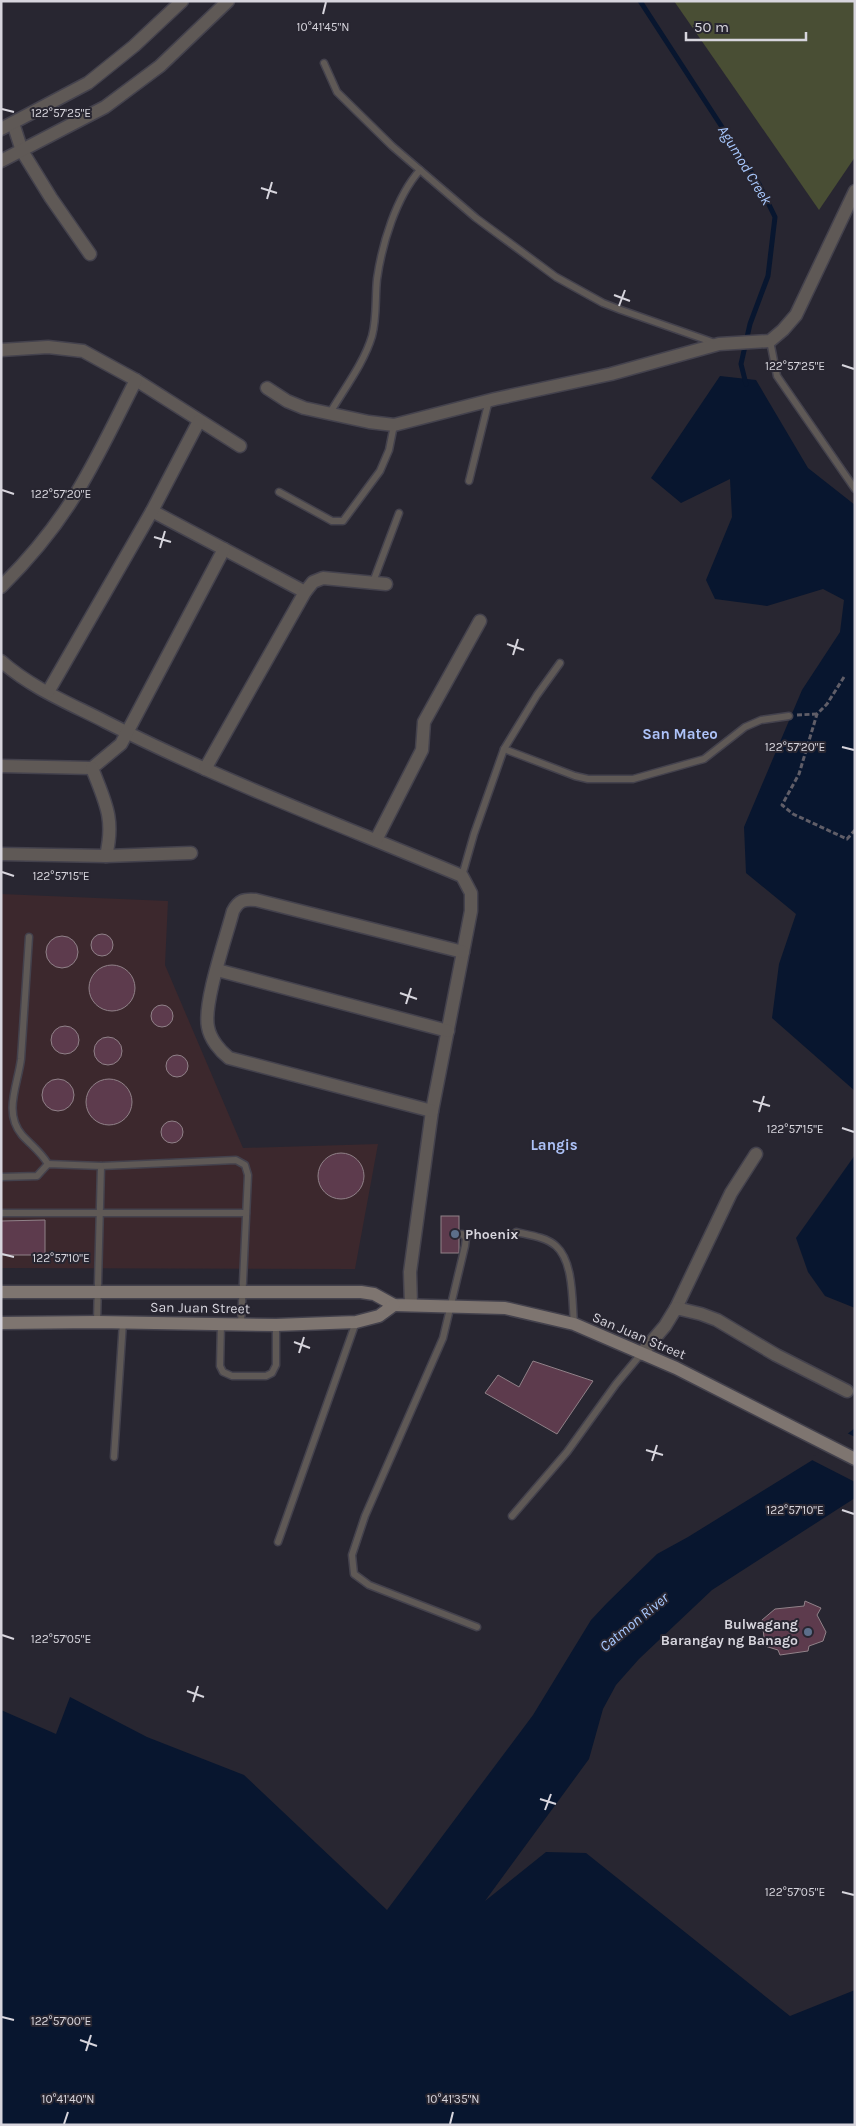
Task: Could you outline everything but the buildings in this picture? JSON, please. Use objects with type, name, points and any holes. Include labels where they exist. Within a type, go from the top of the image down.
[{"type":"main road","name":"San Juan Street","points":[[1,1292],[361,1292],[374,1294],[394,1305],[505,1308],[574,1324],[676,1368],[855,1459]]},
{"type":"main road","name":"San Juan Street","points":[[1,1323],[123,1322],[276,1325],[356,1322],[379,1316],[394,1305]]},
{"type":"street","points":[[90,254],[51,198],[7,126],[88,83],[134,46],[182,1]]},
{"type":"street","points":[[1,161],[105,107],[160,66],[228,1]]},
{"type":"street","points":[[267,388],[287,401],[304,408],[369,422],[394,425],[489,400],[611,374],[723,344],[767,341],[784,330],[796,315],[855,191]]},
{"type":"street","points":[[1,350],[48,347],[83,351],[136,380],[240,446]]},
{"type":"street","points":[[1,587],[30,559],[78,491],[136,380]]},
{"type":"street","points":[[48,692],[152,511],[199,420]]},
{"type":"street","points":[[152,511],[305,592]]},
{"type":"street","points":[[1,766],[92,768],[121,744],[224,550]]},
{"type":"street","points":[[205,769],[305,592],[313,582],[322,578],[386,584]]},
{"type":"street","points":[[376,840],[422,750],[424,722],[480,620]]},
{"type":"street","points":[[1,661],[25,679],[48,692],[128,733],[205,769],[462,876],[468,886],[472,901],[432,1111],[410,1272],[411,1305]]},
{"type":"street","points":[[92,768],[109,816],[111,836],[106,856]]},
{"type":"street","points":[[1,854],[106,856],[191,853]]},
{"type":"street","points":[[432,1111],[229,1058],[222,1052],[208,1028],[209,1000],[233,911],[242,900],[249,899],[463,952]]},
{"type":"street","points":[[217,970],[448,1031]]},
{"type":"street","points":[[641,1354],[665,1326],[676,1308],[731,1193],[756,1154]]},
{"type":"street","points":[[676,1308],[717,1320],[776,1355],[847,1391]]},
{"type":"lane","points":[[324,63],[337,92],[420,170],[476,218],[556,277],[603,303],[723,344]]},
{"type":"lane","points":[[330,413],[367,350],[374,327],[377,278],[385,244],[399,200],[420,170]]},
{"type":"lane","points":[[767,341],[777,376],[855,489]]},
{"type":"lane","points":[[469,481],[489,400]]},
{"type":"lane","points":[[279,492],[332,521],[342,521],[380,470],[389,450],[394,425]]},
{"type":"lane","points":[[373,582],[399,513]]},
{"type":"lane","points":[[462,876],[474,834],[504,749],[537,695],[560,663]]},
{"type":"lane","points":[[504,749],[575,776],[588,779],[632,779],[704,759],[745,727],[761,720],[790,716]]},
{"type":"lane","points":[[29,937],[21,1059],[14,1089],[13,1117],[16,1127],[36,1147],[48,1164]]},
{"type":"lane","points":[[1,1177],[37,1176],[48,1164],[101,1166],[236,1160],[245,1165],[248,1174],[241,1324]]},
{"type":"lane","points":[[97,1322],[101,1166]]},
{"type":"lane","points":[[1,1213],[246,1213]]},
{"type":"lane","points":[[516,1232],[540,1238],[556,1247],[564,1258],[569,1271],[574,1324]]},
{"type":"lane","points":[[462,1234],[466,1238],[465,1246],[443,1338],[365,1516],[352,1555],[354,1574],[369,1585],[477,1627]]},
{"type":"lane","points":[[114,1457],[123,1322]]},
{"type":"lane","points":[[278,1542],[356,1322]]},
{"type":"lane","points":[[221,1324],[220,1366],[223,1372],[232,1376],[266,1376],[272,1373],[276,1365],[276,1325]]},
{"type":"lane","points":[[512,1516],[567,1452],[616,1384],[641,1354]]},
{"type":"path","points":[[844,677],[827,704],[817,714],[799,774],[782,805],[793,814],[847,839],[855,830]]},
{"type":"path","points":[[804,715],[817,714]]},
{"type":"shaded area","points":[[1,894],[168,901],[165,965],[243,1148],[378,1144],[355,1269],[1,1268]]},
{"type":"green space","points":[[674,1],[855,1],[855,157],[819,210]]},
{"type":"water","points":[[720,376],[756,380],[808,468],[855,505],[855,1091],[772,1018],[779,964],[796,914],[746,873],[744,827],[802,690],[840,632],[844,600],[823,589],[767,606],[715,599],[706,580],[732,517],[730,479],[681,503],[651,478]]},
{"type":"water","points":[[855,1155],[855,1308],[825,1296],[808,1272],[796,1238]]},
{"type":"water","name":"Catmon River","points":[[855,1428],[855,1498],[712,1590],[639,1659],[616,1685],[603,1709],[589,1759],[485,1901],[546,1852],[586,1853],[790,2016],[855,1990],[855,2125],[1,2125],[1,1710],[56,1734],[70,1697],[147,1737],[244,1775],[387,1910],[533,1715],[591,1620],[607,1603],[657,1554],[819,1456]]},
{"type":"pier","points":[[845,1432],[855,1437],[855,1482],[810,1459]]},
{"type":"waterway","name":"Agumod Creek","points":[[640,1],[759,184],[775,217],[768,276],[750,324],[741,364],[746,384]]},
{"type":"place","name":"Phoenix","points":[[455,1234]]},
{"type":"place","name":"Bulwagang Barangay ng Banago","points":[[808,1632]]},
{"type":"district","name":"San Mateo","points":[[680,734]]},
{"type":"district","name":"Langis","points":[[554,1145]]}]
